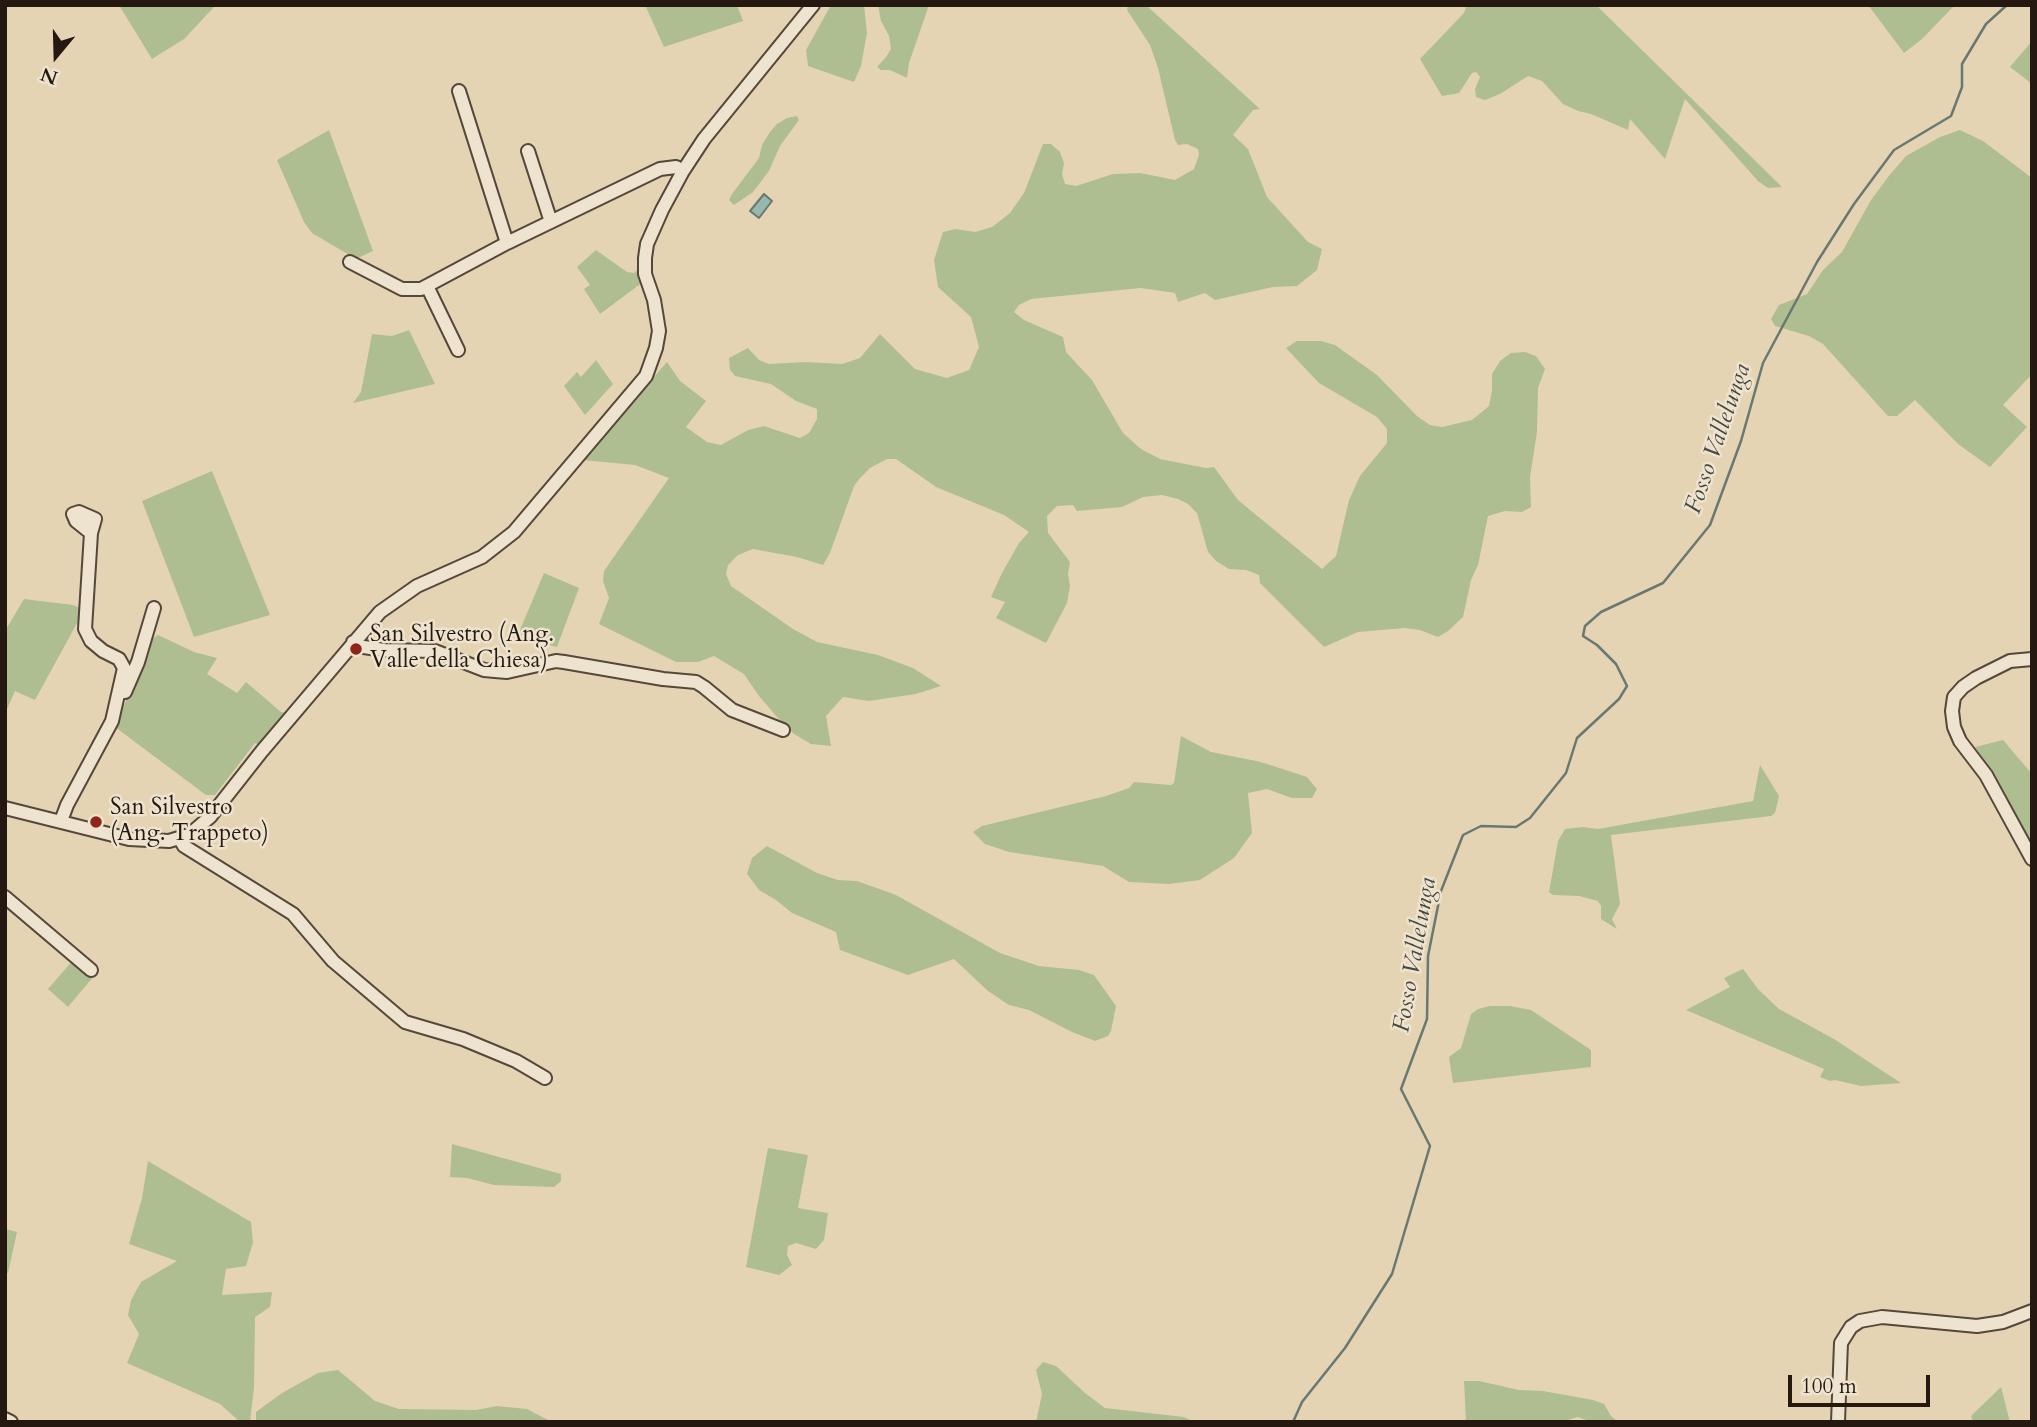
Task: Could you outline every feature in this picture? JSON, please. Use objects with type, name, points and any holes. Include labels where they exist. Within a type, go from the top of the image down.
[{"type":"street","points":[[5,808],[129,839],[180,839],[204,824],[370,622],[392,602],[418,586],[471,563],[492,550],[514,531],[646,376],[659,331],[654,300],[645,274],[645,258],[662,210],[682,171],[704,139],[813,5]]},
{"type":"street","points":[[459,91],[507,243]]},
{"type":"street","points":[[528,151],[551,222]]},
{"type":"street","points":[[350,262],[402,289],[414,290],[427,286],[507,243],[660,169],[676,167],[682,171]]},
{"type":"street","points":[[427,286],[458,350]]},
{"type":"street","points":[[91,533],[85,629],[91,641],[119,659],[124,668],[112,721]]},
{"type":"street","points":[[61,821],[112,721],[138,662],[154,608]]},
{"type":"street","points":[[353,642],[357,646],[384,650],[435,651],[484,670],[507,672],[556,661],[696,682],[732,710],[783,730]]},
{"type":"street","points":[[2032,659],[2010,661],[1976,678],[1954,697],[1952,711],[1954,727],[1960,741],[1986,775],[2032,859]]},
{"type":"street","points":[[180,839],[184,846],[293,914],[333,961],[405,1022],[463,1039],[516,1061],[545,1078]]},
{"type":"street","points":[[5,897],[91,970]]},
{"type":"street","points":[[1838,1422],[1840,1343],[1851,1326],[1860,1321],[1882,1317],[1977,1326],[2003,1322],[2032,1311]]},
{"type":"street","points":[[5,1419],[11,1422]]},
{"type":"green space","points":[[119,5],[216,5],[184,39],[152,59]]},
{"type":"green space","points":[[645,5],[737,5],[743,21],[664,47]]},
{"type":"green space","points":[[831,5],[864,5],[867,33],[861,66],[854,82],[808,66],[806,50]]},
{"type":"green space","points":[[878,5],[929,5],[909,63],[907,78],[877,67],[891,49]]},
{"type":"green space","points":[[1128,5],[1147,6],[1260,109],[1253,110],[1233,135],[1248,149],[1267,197],[1308,242],[1322,249],[1317,270],[1297,286],[1273,287],[1215,300],[1205,293],[1178,302],[1175,293],[1141,288],[1031,299],[1019,305],[1014,312],[1024,320],[1063,337],[1066,352],[1092,380],[1123,433],[1141,449],[1160,459],[1206,468],[1214,467],[1238,500],[1322,569],[1336,556],[1349,500],[1360,476],[1387,443],[1387,429],[1377,417],[1319,383],[1286,348],[1297,341],[1321,341],[1335,345],[1377,375],[1417,416],[1430,425],[1442,427],[1472,420],[1489,406],[1492,374],[1500,361],[1511,353],[1525,352],[1536,356],[1545,369],[1538,388],[1537,432],[1530,477],[1531,507],[1522,512],[1505,511],[1488,516],[1463,617],[1438,637],[1405,628],[1358,632],[1324,647],[1260,583],[1259,575],[1246,570],[1229,569],[1216,561],[1208,552],[1197,513],[1188,504],[1162,495],[1143,497],[1122,507],[1077,511],[1073,505],[1057,506],[1047,516],[1048,533],[1070,562],[1070,586],[1067,603],[1046,643],[996,618],[1005,602],[991,597],[1019,543],[1029,532],[1004,515],[936,487],[896,459],[887,459],[870,468],[854,486],[830,553],[823,565],[753,549],[738,555],[728,565],[726,574],[731,586],[793,629],[817,642],[878,655],[913,668],[941,686],[916,694],[869,701],[843,697],[826,716],[831,746],[811,744],[794,734],[777,717],[744,674],[714,656],[698,662],[676,662],[599,624],[609,598],[603,581],[604,571],[669,478],[635,465],[582,460],[667,362],[680,381],[706,401],[686,427],[707,442],[721,445],[748,430],[764,426],[800,438],[809,433],[817,419],[817,409],[796,401],[771,384],[735,376],[730,370],[729,358],[748,348],[759,360],[769,364],[842,364],[860,358],[880,334],[915,369],[947,378],[969,370],[979,347],[971,317],[938,287],[934,260],[943,232],[956,229],[975,232],[992,227],[1010,213],[1024,193],[1043,144],[1051,144],[1060,152],[1064,163],[1062,174],[1065,184],[1076,186],[1113,174],[1140,173],[1175,180],[1194,169],[1199,155],[1198,149],[1187,144],[1178,145],[1175,140],[1150,45],[1127,10]]},
{"type":"green space","points":[[1467,5],[1596,5],[1782,187],[1768,188],[1758,181],[1685,99],[1665,159],[1630,119],[1628,130],[1578,111],[1563,104],[1542,81],[1528,76],[1485,100],[1476,97],[1475,89],[1480,77],[1476,72],[1472,73],[1459,93],[1442,96],[1420,59],[1464,13]]},
{"type":"green space","points":[[1868,5],[1955,5],[1922,39],[1904,53]]},
{"type":"green space","points":[[2032,41],[2032,84],[2010,67]]},
{"type":"green space","points":[[797,116],[799,120],[780,146],[769,171],[753,192],[734,205],[729,200],[759,158],[762,145],[770,132],[787,118]]},
{"type":"green space","points":[[329,130],[373,251],[356,259],[312,233],[304,222],[277,160]]},
{"type":"green space","points":[[1960,130],[1983,141],[2032,178],[2032,374],[2003,405],[2027,427],[1990,467],[1958,444],[1915,400],[1897,416],[1888,416],[1823,344],[1809,336],[1775,326],[1771,319],[1779,305],[1807,294],[1823,270],[1842,252],[1871,200],[1906,156],[1940,137]]},
{"type":"green space","points":[[596,250],[627,272],[634,273],[638,269],[643,282],[600,314],[584,289],[590,285],[577,267]]},
{"type":"green space","points":[[409,330],[435,384],[353,403],[361,392],[372,334],[392,336]]},
{"type":"green space","points":[[596,360],[613,384],[585,415],[564,386],[577,372],[581,377]]},
{"type":"green space","points":[[212,471],[270,615],[194,637],[142,501]]},
{"type":"green space","points":[[544,573],[579,588],[557,647],[517,637]]},
{"type":"green space","points":[[24,599],[73,605],[80,608],[82,614],[35,700],[15,691],[5,714],[5,631]]},
{"type":"green space","points":[[158,635],[194,652],[217,658],[207,674],[237,693],[246,682],[281,712],[291,713],[263,747],[255,743],[215,795],[206,795],[115,727],[152,639]]},
{"type":"green space","points":[[1181,736],[1211,752],[1261,762],[1307,777],[1317,789],[1312,798],[1292,798],[1267,789],[1248,793],[1252,833],[1234,858],[1200,880],[1169,884],[1129,882],[1103,866],[1009,852],[985,844],[973,832],[982,826],[1106,796],[1129,788],[1134,782],[1171,785],[1174,783]]},
{"type":"green space","points":[[2003,740],[2032,774],[2032,848],[1975,747]]},
{"type":"green space","points":[[1760,765],[1779,796],[1775,813],[1771,816],[1611,835],[1620,904],[1612,919],[1617,929],[1601,919],[1601,906],[1598,901],[1579,896],[1553,895],[1549,892],[1558,841],[1565,829],[1598,829],[1753,801]]},
{"type":"green space","points":[[767,846],[817,873],[838,880],[857,881],[896,895],[1000,953],[1039,966],[1079,970],[1094,975],[1116,1006],[1111,1031],[1108,1036],[1095,1041],[1029,1010],[1009,1005],[988,991],[954,959],[908,975],[840,950],[836,932],[792,913],[759,890],[747,874],[752,858]]},
{"type":"green space","points":[[74,959],[94,976],[68,1007],[48,989]]},
{"type":"green space","points":[[1743,969],[1758,989],[1779,1009],[1834,1039],[1901,1083],[1861,1086],[1830,1081],[1820,1077],[1824,1069],[1686,1010],[1730,987],[1724,978]]},
{"type":"green space","points":[[1490,1006],[1531,1010],[1591,1050],[1591,1067],[1453,1083],[1449,1057],[1461,1048],[1471,1014]]},
{"type":"green space","points":[[452,1144],[561,1174],[561,1181],[554,1187],[494,1185],[450,1177]]},
{"type":"green space","points":[[768,1148],[808,1155],[798,1208],[828,1213],[824,1240],[816,1249],[796,1243],[788,1246],[787,1255],[792,1265],[779,1275],[746,1267]]},
{"type":"green space","points":[[148,1161],[251,1222],[253,1242],[246,1266],[226,1269],[222,1295],[272,1292],[270,1307],[255,1317],[254,1388],[250,1422],[240,1422],[220,1404],[127,1363],[139,1334],[128,1315],[131,1300],[141,1282],[177,1261],[129,1244],[142,1198]]},
{"type":"green space","points":[[5,1229],[17,1232],[8,1273],[5,1272]]},
{"type":"green space","points":[[1043,1362],[1056,1366],[1105,1408],[1184,1417],[1194,1422],[1036,1422],[1042,1394],[1036,1370]]},
{"type":"green space","points":[[338,1370],[375,1401],[399,1409],[476,1410],[497,1406],[527,1409],[552,1422],[256,1422],[256,1412],[282,1393],[318,1373]]},
{"type":"green space","points":[[1464,1381],[1479,1381],[1519,1390],[1543,1391],[1593,1400],[1604,1404],[1618,1422],[1591,1422],[1578,1417],[1561,1422],[1466,1422]]},
{"type":"green space","points":[[2001,1387],[2010,1422],[1973,1422],[1971,1416]]},
{"type":"water","points":[[764,194],[772,201],[759,218],[750,211]]},
{"type":"waterway","name":"Fosso Vallelunga","points":[[1293,1422],[1302,1402],[1345,1348],[1392,1274],[1430,1146],[1401,1089],[1427,1019],[1428,956],[1441,891],[1463,835],[1481,826],[1516,827],[1530,818],[1566,773],[1577,738],[1619,699],[1627,686],[1616,664],[1597,645],[1583,636],[1585,626],[1601,612],[1663,583],[1710,525],[1741,441],[1763,363],[1817,262],[1854,204],[1894,150],[1951,116],[1962,87],[1962,64],[1986,24],[2007,5]]},
{"type":"place","name":"San Silvestro (Ang. Valle della Chiesa)","points":[[356,649]]},
{"type":"place","name":"San Silvestro (Ang. Trappeto)","points":[[96,822]]}]
